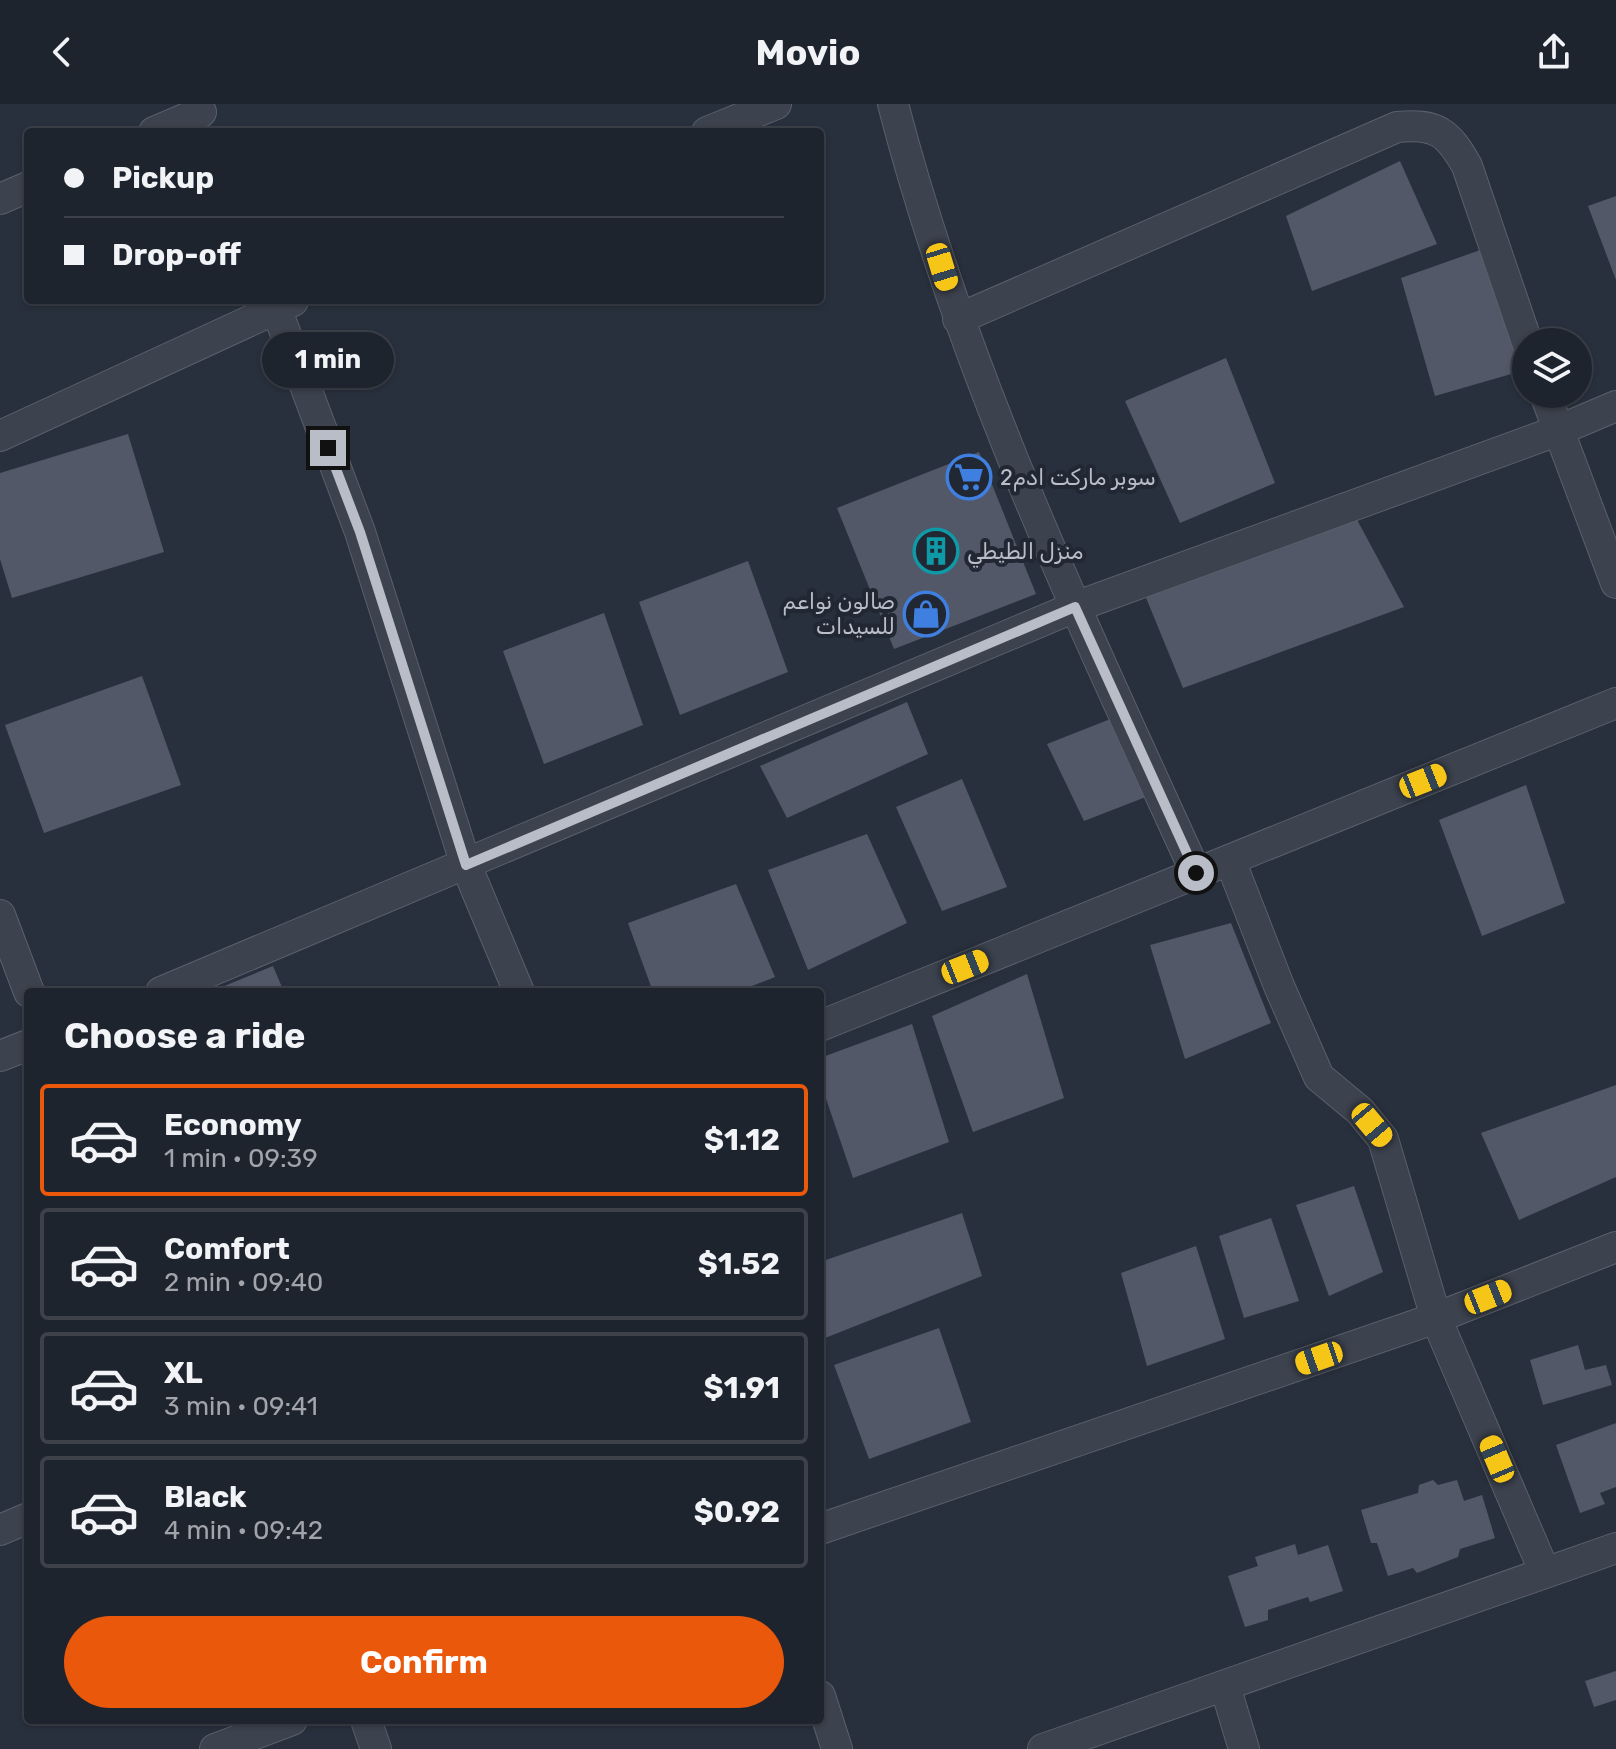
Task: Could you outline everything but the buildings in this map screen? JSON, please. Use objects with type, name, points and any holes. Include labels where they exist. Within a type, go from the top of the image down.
[{"type":"street","points":[[717,128],[776,104]]},
{"type":"street","points":[[893,104],[958,319],[1075,607],[1196,873]]},
{"type":"street","points":[[166,128],[203,116]]},
{"type":"street","points":[[958,319],[1397,127],[1419,125],[1438,129],[1455,144],[1467,166],[1522,328]]},
{"type":"street","points":[[0,199],[24,189]]},
{"type":"street","points":[[0,436],[279,304]]},
{"type":"street","points":[[281,304],[360,532],[466,865],[517,988]]},
{"type":"street","points":[[171,988],[1075,607],[1557,431],[1616,406]]},
{"type":"street","points":[[1550,408],[1616,583]]},
{"type":"street","points":[[824,1024],[1616,703]]},
{"type":"street","points":[[1230,860],[1279,986],[1319,1077],[1360,1111],[1383,1139],[1436,1318],[1545,1573]]},
{"type":"street","points":[[0,915],[27,988]]},
{"type":"street","points":[[0,1056],[24,1047]]},
{"type":"street","points":[[824,1528],[1436,1318],[1616,1247]]},
{"type":"street","points":[[0,1530],[24,1520]]},
{"type":"street","points":[[1043,1749],[1616,1548]]},
{"type":"street","points":[[1225,1686],[1244,1749]]},
{"type":"street","points":[[824,1708],[837,1749]]},
{"type":"street","points":[[215,1749],[281,1724]]},
{"type":"street","points":[[367,1724],[376,1749]]},
{"type":"place","name":"سوبر ماركت ادم2","points":[[969,477]]},
{"type":"place","name":"منزل الطيطي","points":[[936,551]]},
{"type":"place","name":"صالون نواعم للسيدات","points":[[926,614]]},
{"type":"route","points":[[328,448],[360,532],[466,865],[1075,607],[1196,873]]}]
